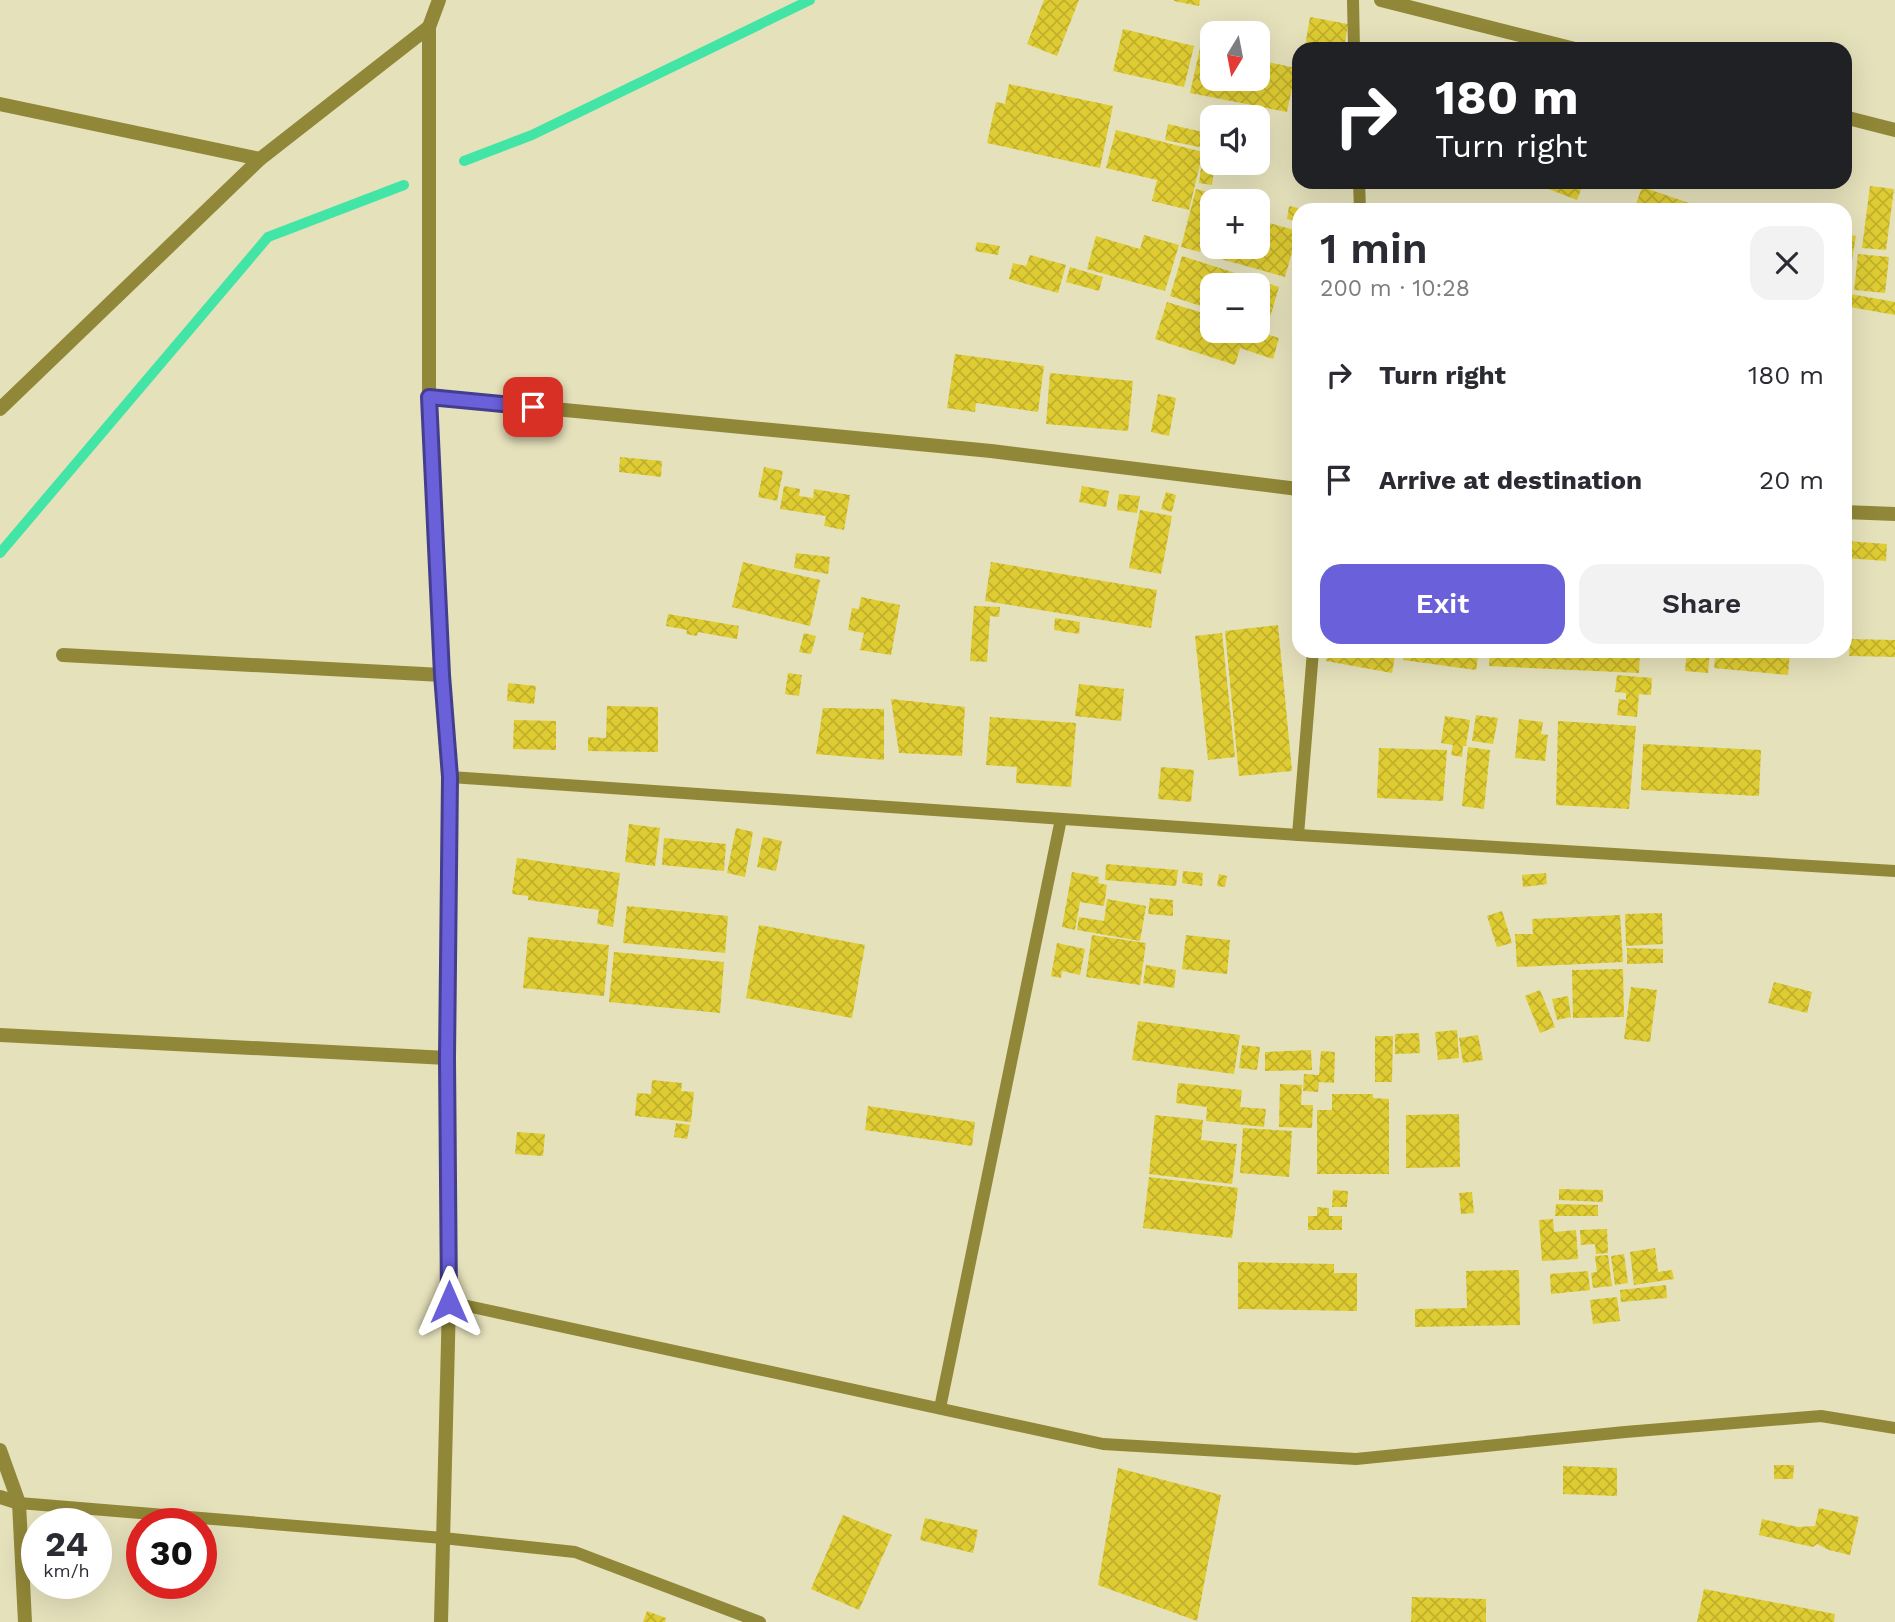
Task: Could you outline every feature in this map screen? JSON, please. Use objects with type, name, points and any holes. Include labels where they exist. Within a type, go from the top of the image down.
[{"type":"street","points":[[439,0],[429,27],[429,397],[442,675],[450,777],[447,1058],[449,1302],[441,1622]]},
{"type":"street","points":[[1381,0],[1547,42]]},
{"type":"street","points":[[0,409],[260,159],[429,27]]},
{"type":"street","points":[[0,104],[260,159]]},
{"type":"street","points":[[1852,119],[1895,130]]},
{"type":"street","points":[[429,397],[991,451],[1292,488]]},
{"type":"street","points":[[1852,512],[1895,514]]},
{"type":"street","points":[[63,656],[442,675]]},
{"type":"street","points":[[0,1035],[447,1058]]},
{"type":"street","points":[[0,1450],[19,1503],[25,1622]]},
{"type":"street","points":[[0,1497],[19,1503]]},
{"type":"lane","points":[[1353,0],[1354,42]]},
{"type":"lane","points":[[1298,835],[1312,658]]},
{"type":"lane","points":[[450,777],[1298,835],[1895,871]]},
{"type":"lane","points":[[940,1408],[1061,819]]},
{"type":"lane","points":[[449,1302],[1103,1444],[1356,1459],[1625,1432],[1821,1416],[1895,1428]]},
{"type":"lane","points":[[19,1503],[443,1538],[575,1552],[760,1622]]},
{"type":"building","points":[[1044,0],[1079,0],[1057,56],[1027,44]]},
{"type":"building","points":[[1174,0],[1200,0],[1199,6]]},
{"type":"building","points":[[1310,17],[1348,24],[1345,42],[1306,42]]},
{"type":"building","points":[[1123,29],[1194,46],[1184,87],[1113,71]]},
{"type":"building","points":[[1200,48],[1200,91],[1270,91],[1270,63],[1292,67],[1292,88],[1287,112],[1270,109],[1270,105],[1251,105],[1190,93]]},
{"type":"building","points":[[1009,84],[1113,106],[1100,168],[987,143],[996,102],[1005,104]]},
{"type":"building","points":[[1168,124],[1200,131],[1200,147],[1165,140]]},
{"type":"building","points":[[1116,130],[1200,151],[1200,164],[1189,210],[1152,201],[1157,180],[1106,168]]},
{"type":"building","points":[[1200,175],[1213,175],[1212,185],[1199,183]]},
{"type":"building","points":[[1870,186],[1894,189],[1886,250],[1862,248]]},
{"type":"building","points":[[1196,189],[1200,190],[1200,252],[1181,247]]},
{"type":"building","points":[[1548,189],[1581,189],[1577,200]]},
{"type":"building","points":[[1641,189],[1648,189],[1689,203],[1636,203]]},
{"type":"building","points":[[1289,206],[1292,207],[1292,220],[1287,219]]},
{"type":"building","points":[[1270,223],[1292,229],[1292,252],[1285,277],[1221,259],[1270,259]]},
{"type":"building","points":[[1144,235],[1179,245],[1165,291],[1087,269],[1096,236],[1140,249]]},
{"type":"building","points":[[1852,235],[1856,236],[1852,260]]},
{"type":"building","points":[[977,242],[1000,246],[998,255],[975,251]]},
{"type":"building","points":[[1858,254],[1889,257],[1885,293],[1854,290]]},
{"type":"building","points":[[1030,255],[1066,265],[1058,293],[1009,279],[1013,263],[1026,266]]},
{"type":"building","points":[[1182,256],[1235,273],[1200,273],[1200,306],[1170,296]]},
{"type":"building","points":[[1070,267],[1103,277],[1099,291],[1066,282]]},
{"type":"building","points":[[1270,284],[1279,287],[1270,317]]},
{"type":"building","points":[[1852,294],[1895,302],[1895,315],[1852,307]]},
{"type":"building","points":[[1167,302],[1200,312],[1200,343],[1270,343],[1270,335],[1279,338],[1273,359],[1240,348],[1235,365],[1155,339]]},
{"type":"building","points":[[955,354],[1044,366],[1038,412],[976,403],[975,412],[947,408]]},
{"type":"building","points":[[1050,373],[1133,381],[1128,431],[1046,424]]},
{"type":"building","points":[[1158,394],[1176,398],[1169,436],[1151,432]]},
{"type":"building","points":[[620,457],[662,461],[661,477],[619,472]]},
{"type":"building","points":[[764,467],[783,471],[777,501],[758,497]]},
{"type":"building","points":[[784,486],[800,489],[799,496],[813,498],[814,489],[850,495],[844,530],[824,526],[826,516],[780,509]]},
{"type":"building","points":[[1082,486],[1109,491],[1106,507],[1079,502]]},
{"type":"building","points":[[1166,492],[1176,495],[1172,512],[1161,509]]},
{"type":"building","points":[[1119,494],[1140,496],[1137,513],[1117,510]]},
{"type":"building","points":[[1140,510],[1172,516],[1161,574],[1129,568]]},
{"type":"building","points":[[1852,541],[1887,544],[1886,561],[1852,559]]},
{"type":"building","points":[[796,553],[830,557],[828,574],[794,568]]},
{"type":"building","points":[[743,562],[820,580],[810,626],[732,607]]},
{"type":"building","points":[[991,562],[1157,590],[1151,628],[985,601]]},
{"type":"building","points":[[861,597],[900,605],[891,655],[860,650],[864,633],[848,630],[852,608],[859,609]]},
{"type":"building","points":[[974,606],[1000,607],[999,617],[990,616],[987,662],[970,661]]},
{"type":"building","points":[[668,614],[739,626],[737,639],[698,632],[697,636],[686,634],[687,630],[666,626]]},
{"type":"building","points":[[1055,618],[1080,622],[1079,634],[1054,630]]},
{"type":"building","points":[[1278,625],[1292,771],[1239,776],[1225,631]]},
{"type":"building","points":[[804,633],[816,636],[811,654],[799,652]]},
{"type":"building","points":[[1222,633],[1235,757],[1208,760],[1195,636]]},
{"type":"building","points":[[1852,639],[1895,640],[1895,657],[1852,656]]},
{"type":"building","points":[[1327,658],[1395,658],[1392,673],[1326,661]]},
{"type":"building","points":[[1403,658],[1478,658],[1476,670]]},
{"type":"building","points":[[1490,658],[1640,658],[1639,673],[1489,666]]},
{"type":"building","points":[[1686,658],[1709,658],[1708,673],[1685,671]]},
{"type":"building","points":[[1715,658],[1789,658],[1788,675],[1714,668]]},
{"type":"building","points":[[788,673],[802,675],[799,696],[785,694]]},
{"type":"building","points":[[1617,675],[1652,678],[1651,695],[1639,694],[1637,717],[1617,715],[1619,699],[1626,700],[1626,693],[1615,692]]},
{"type":"building","points":[[508,683],[536,686],[534,704],[507,701]]},
{"type":"building","points":[[1079,684],[1124,689],[1121,721],[1075,716]]},
{"type":"building","points":[[891,699],[965,707],[962,756],[899,753]]},
{"type":"building","points":[[607,706],[658,707],[658,752],[588,751],[588,737],[606,738]]},
{"type":"building","points":[[823,708],[884,709],[884,760],[816,754]]},
{"type":"building","points":[[1476,715],[1498,718],[1493,744],[1472,741]]},
{"type":"building","points":[[1445,716],[1470,720],[1462,757],[1451,755],[1453,745],[1441,743]]},
{"type":"building","points":[[990,717],[1076,723],[1071,787],[1016,783],[1017,767],[986,765]]},
{"type":"building","points":[[1519,719],[1543,722],[1541,734],[1548,735],[1545,761],[1515,758]]},
{"type":"building","points":[[514,720],[556,721],[556,750],[513,749]]},
{"type":"building","points":[[1558,721],[1636,726],[1629,809],[1556,805]]},
{"type":"building","points":[[1643,744],[1761,750],[1759,796],[1641,790]]},
{"type":"building","points":[[1468,747],[1490,750],[1484,809],[1462,806]]},
{"type":"building","points":[[1379,748],[1447,750],[1443,801],[1377,798]]},
{"type":"building","points":[[1161,767],[1194,770],[1191,802],[1158,799]]},
{"type":"building","points":[[629,824],[660,828],[655,866],[625,862]]},
{"type":"building","points":[[736,828],[753,832],[745,877],[727,873]]},
{"type":"building","points":[[763,837],[782,841],[776,871],[757,867]]},
{"type":"building","points":[[664,838],[726,844],[724,871],[662,865]]},
{"type":"building","points":[[517,858],[620,873],[613,927],[597,924],[599,910],[528,900],[528,896],[512,894]]},
{"type":"building","points":[[1106,864],[1178,870],[1176,886],[1105,880]]},
{"type":"building","points":[[1183,871],[1203,873],[1202,886],[1182,883]]},
{"type":"building","points":[[1072,872],[1099,877],[1098,883],[1107,885],[1104,906],[1080,902],[1075,930],[1062,927]]},
{"type":"building","points":[[1546,873],[1547,884],[1523,887],[1522,875]]},
{"type":"building","points":[[1219,874],[1227,876],[1225,887],[1217,886]]},
{"type":"building","points":[[1150,898],[1173,900],[1173,916],[1148,914]]},
{"type":"building","points":[[1107,899],[1146,906],[1140,941],[1077,930],[1079,917],[1104,921]]},
{"type":"building","points":[[627,906],[728,916],[725,953],[623,943]]},
{"type":"building","points":[[1502,911],[1512,943],[1497,947],[1487,916]]},
{"type":"building","points":[[1662,913],[1663,944],[1626,946],[1625,914]]},
{"type":"building","points":[[1620,915],[1623,962],[1517,967],[1515,934],[1533,934],[1532,919]]},
{"type":"building","points":[[759,925],[865,945],[852,1018],[746,998]]},
{"type":"building","points":[[1092,935],[1146,943],[1140,985],[1086,977]]},
{"type":"building","points":[[1186,935],[1230,940],[1227,974],[1182,969]]},
{"type":"building","points":[[528,937],[609,945],[604,996],[523,988]]},
{"type":"building","points":[[1057,943],[1085,949],[1080,975],[1062,971],[1061,978],[1051,976]]},
{"type":"building","points":[[1627,948],[1663,949],[1663,963],[1627,964]]},
{"type":"building","points":[[614,952],[724,962],[720,1013],[609,1002]]},
{"type":"building","points":[[1146,965],[1176,970],[1174,988],[1143,983]]},
{"type":"building","points":[[1623,969],[1624,1017],[1573,1018],[1572,970]]},
{"type":"building","points":[[1774,982],[1812,992],[1807,1013],[1768,1003]]},
{"type":"building","points":[[1631,987],[1657,990],[1650,1042],[1624,1039]]},
{"type":"building","points":[[1540,990],[1555,1027],[1540,1033],[1525,996]]},
{"type":"building","points":[[1568,996],[1571,1017],[1557,1020],[1552,999]]},
{"type":"building","points":[[1138,1021],[1240,1035],[1234,1074],[1132,1060]]},
{"type":"building","points":[[1457,1030],[1459,1058],[1438,1060],[1435,1032]]},
{"type":"building","points":[[1419,1033],[1420,1053],[1395,1054],[1395,1034]]},
{"type":"building","points":[[1478,1035],[1483,1060],[1463,1063],[1459,1038]]},
{"type":"building","points":[[1375,1036],[1393,1036],[1392,1082],[1375,1082]]},
{"type":"building","points":[[1242,1045],[1260,1047],[1257,1070],[1239,1068]]},
{"type":"building","points":[[1311,1050],[1312,1070],[1265,1071],[1265,1052]]},
{"type":"building","points":[[1321,1051],[1335,1052],[1334,1083],[1319,1082],[1318,1092],[1303,1091],[1304,1074],[1319,1075]]},
{"type":"building","points":[[652,1080],[682,1083],[681,1091],[694,1092],[691,1122],[635,1116],[637,1093],[651,1094]]},
{"type":"building","points":[[1178,1083],[1242,1090],[1240,1107],[1266,1109],[1264,1127],[1206,1121],[1207,1107],[1176,1103]]},
{"type":"building","points":[[1280,1084],[1302,1085],[1301,1105],[1313,1105],[1312,1128],[1279,1127]]},
{"type":"building","points":[[1332,1094],[1373,1094],[1373,1098],[1389,1099],[1389,1174],[1317,1174],[1317,1110],[1332,1110]]},
{"type":"building","points":[[868,1106],[975,1122],[972,1146],[865,1130]]},
{"type":"building","points":[[1459,1114],[1460,1167],[1406,1168],[1406,1115]]},
{"type":"building","points":[[1155,1115],[1203,1120],[1201,1140],[1237,1144],[1232,1184],[1149,1174]]},
{"type":"building","points":[[676,1123],[690,1125],[687,1139],[674,1137]]},
{"type":"building","points":[[1243,1128],[1292,1131],[1289,1177],[1240,1173]]},
{"type":"building","points":[[517,1132],[545,1134],[543,1156],[515,1154]]},
{"type":"building","points":[[1149,1177],[1238,1188],[1232,1238],[1143,1228]]},
{"type":"building","points":[[1559,1189],[1603,1190],[1603,1202],[1559,1200]]},
{"type":"building","points":[[1333,1190],[1348,1191],[1347,1207],[1332,1207]]},
{"type":"building","points":[[1472,1192],[1474,1213],[1461,1214],[1459,1193]]},
{"type":"building","points":[[1556,1204],[1598,1205],[1598,1216],[1555,1216]]},
{"type":"building","points":[[1317,1207],[1329,1208],[1329,1216],[1342,1216],[1342,1230],[1308,1230],[1308,1216],[1317,1216]]},
{"type":"building","points":[[1553,1219],[1554,1232],[1576,1230],[1578,1259],[1542,1261],[1539,1220]]},
{"type":"building","points":[[1607,1229],[1608,1253],[1596,1254],[1595,1244],[1581,1245],[1580,1230]]},
{"type":"building","points":[[1655,1248],[1658,1272],[1672,1270],[1674,1279],[1634,1285],[1630,1252]]},
{"type":"building","points":[[1624,1254],[1628,1283],[1615,1285],[1611,1256]]},
{"type":"building","points":[[1608,1255],[1612,1286],[1593,1288],[1591,1273],[1597,1272],[1595,1256]]},
{"type":"building","points":[[1238,1262],[1334,1264],[1334,1273],[1357,1273],[1357,1311],[1238,1309]]},
{"type":"building","points":[[1519,1270],[1520,1325],[1415,1327],[1415,1309],[1467,1308],[1466,1271]]},
{"type":"building","points":[[1588,1271],[1590,1290],[1551,1294],[1550,1274]]},
{"type":"building","points":[[1666,1285],[1667,1298],[1621,1302],[1620,1290]]},
{"type":"building","points":[[1617,1297],[1620,1321],[1593,1324],[1590,1300]]},
{"type":"building","points":[[1774,1465],[1794,1465],[1793,1479],[1774,1479]]},
{"type":"building","points":[[1563,1466],[1617,1468],[1617,1496],[1563,1494]]},
{"type":"building","points":[[1118,1468],[1221,1495],[1197,1621],[1098,1585]]},
{"type":"building","points":[[1819,1508],[1859,1517],[1850,1555],[1817,1544],[1813,1547],[1759,1535],[1762,1519],[1798,1527],[1815,1526]]},
{"type":"building","points":[[843,1515],[892,1535],[859,1610],[811,1589]]},
{"type":"building","points":[[925,1518],[978,1530],[973,1553],[920,1540]]},
{"type":"building","points":[[1704,1589],[1835,1614],[1834,1622],[1697,1622]]},
{"type":"building","points":[[1412,1597],[1486,1599],[1486,1622],[1411,1622]]},
{"type":"building","points":[[647,1611],[666,1618],[665,1622],[643,1622]]},
{"type":"waterway","points":[[464,161],[532,135],[810,0]]},
{"type":"waterway","points":[[0,553],[268,237],[404,185]]},
{"type":"route","points":[[449,1302],[447,1058],[450,777],[442,675],[429,397],[533,407]]}]
